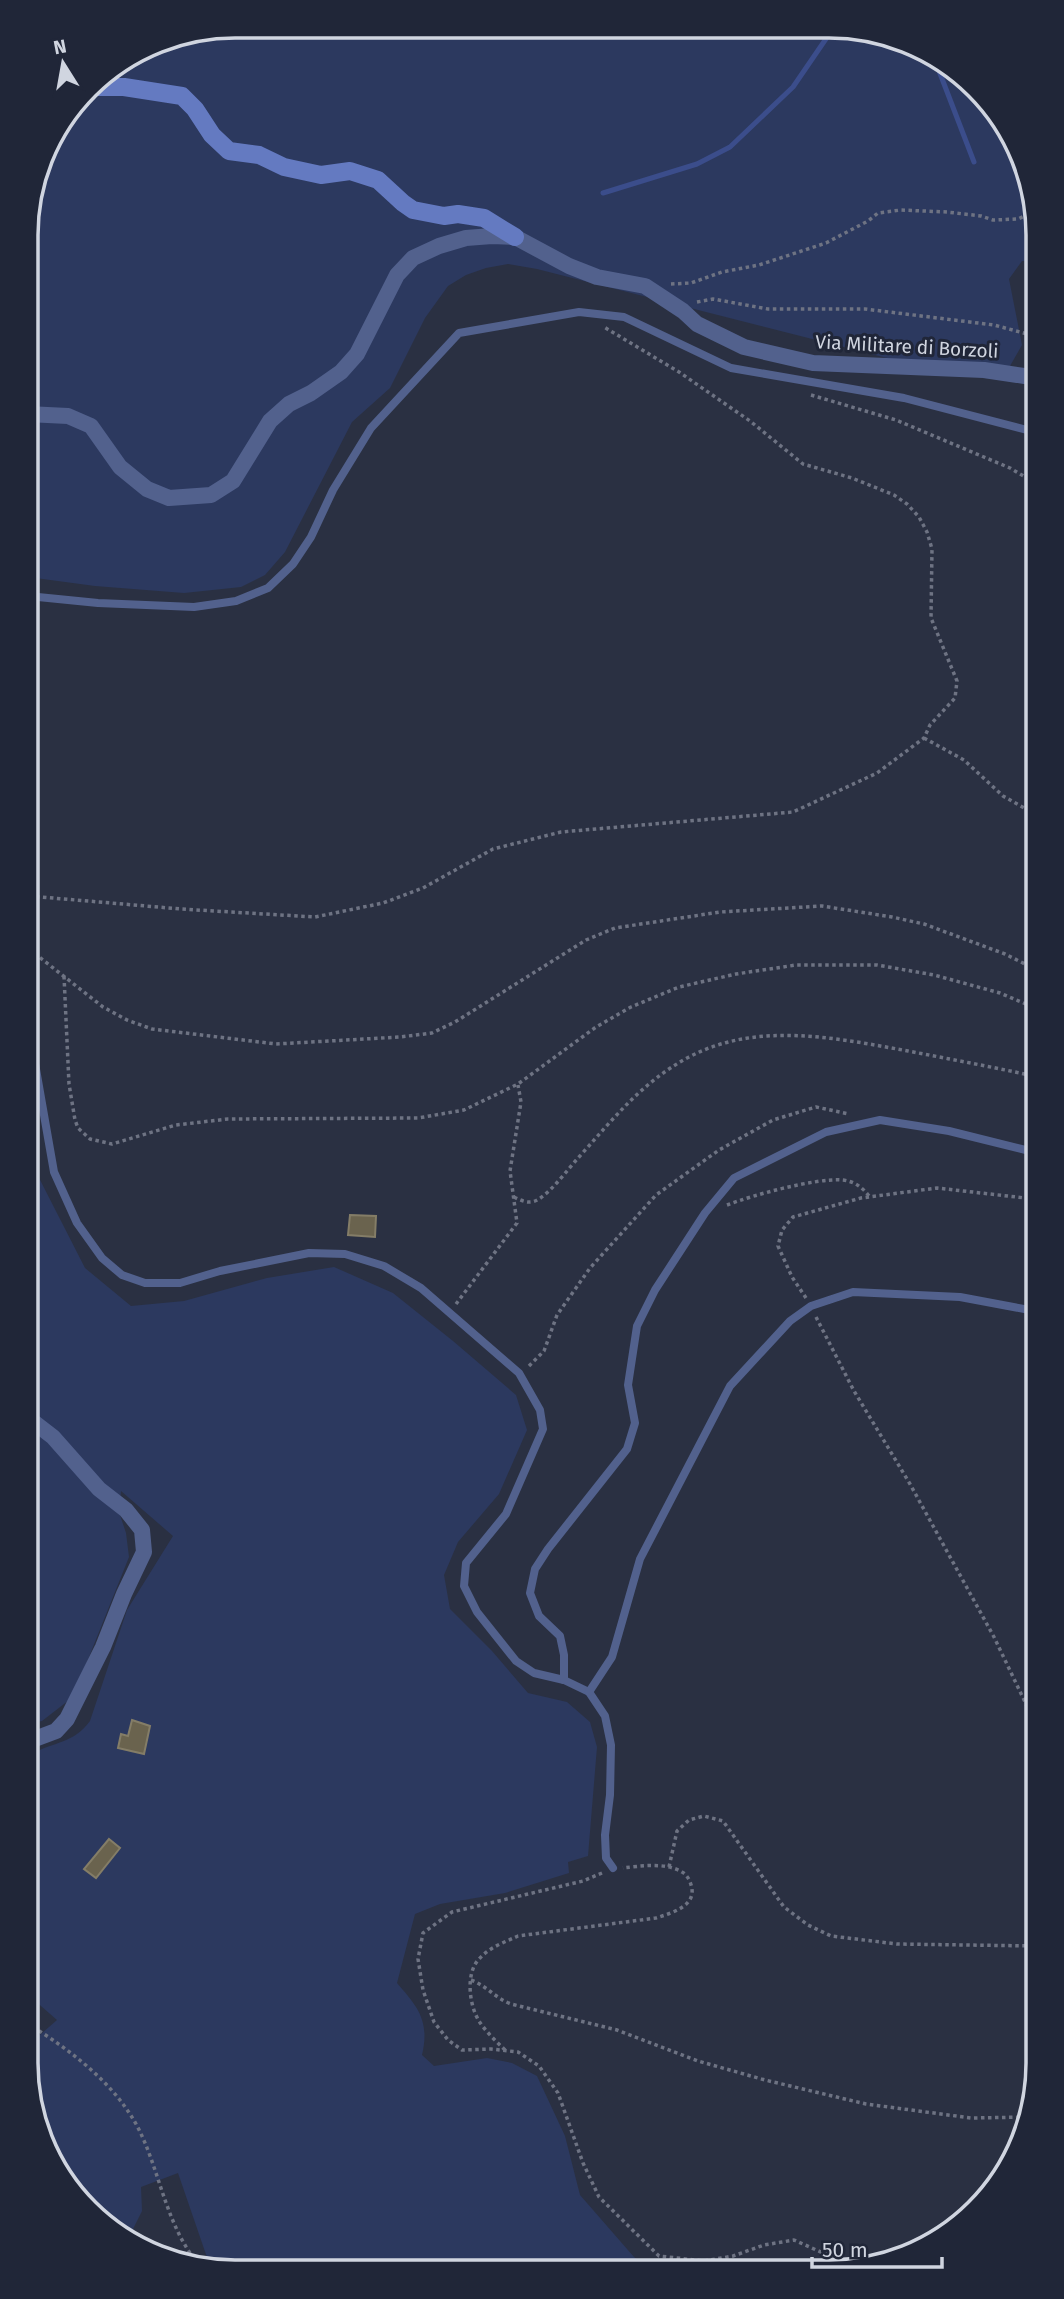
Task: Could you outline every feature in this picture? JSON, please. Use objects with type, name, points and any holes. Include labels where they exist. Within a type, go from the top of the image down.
[{"type":"street","points":[[106,87],[124,87],[182,96],[195,109],[212,135],[229,151],[259,155],[284,167],[321,175],[350,170],[379,180],[413,210],[444,216],[458,214],[484,218],[515,237]]},
{"type":"street","points":[[39,415],[68,416],[91,426],[121,467],[147,489],[169,498],[211,495],[233,481],[270,421],[289,404],[311,393],[341,372],[358,354],[397,275],[413,258],[466,238],[515,237]]},
{"type":"street","name":"Via Militare di Borzoli","points":[[515,237],[569,266],[597,277],[645,286],[683,311],[697,324],[744,347],[813,363],[984,370],[1026,376]]},
{"type":"street","points":[[38,1426],[53,1437],[92,1482],[135,1520],[142,1530],[145,1552],[124,1594],[98,1658],[67,1719],[55,1731],[38,1738]]},
{"type":"lane","points":[[39,597],[98,603],[194,607],[236,601],[268,588],[293,564],[311,537],[333,491],[371,428],[459,333],[579,312],[624,317],[732,368],[904,398],[1026,430]]},
{"type":"lane","points":[[39,1084],[54,1172],[77,1223],[102,1258],[121,1275],[145,1283],[180,1283],[220,1270],[309,1253],[345,1254],[384,1266],[421,1288],[519,1373],[540,1410],[543,1429],[506,1514],[466,1563],[464,1586],[477,1612],[516,1661],[534,1674],[564,1680],[589,1692],[606,1716],[611,1745],[606,1858],[613,1868]]},
{"type":"lane","points":[[564,1680],[564,1655],[560,1636],[539,1616],[530,1593],[535,1569],[627,1449],[635,1423],[628,1385],[637,1326],[655,1290],[705,1213],[734,1178],[826,1132],[880,1121],[948,1131],[1026,1150]]},
{"type":"lane","points":[[589,1692],[612,1657],[640,1559],[730,1386],[790,1321],[811,1306],[853,1292],[960,1297],[1025,1309]]},
{"type":"path","points":[[645,286],[691,283],[722,272],[759,265],[826,243],[878,213],[901,210],[947,212],[993,220],[1018,219],[1024,216]]},
{"type":"path","points":[[683,311],[692,302],[713,299],[768,309],[865,309],[994,324],[1026,333]]},
{"type":"path","points":[[39,897],[315,917],[383,903],[423,888],[493,849],[561,832],[793,812],[877,773],[924,738],[930,725],[955,698],[957,681],[931,618],[932,548],[919,517],[894,495],[852,478],[803,464],[750,421],[699,386],[609,332],[595,314]]},
{"type":"path","points":[[799,381],[802,389],[815,397],[896,420],[1010,467],[1026,477]]},
{"type":"path","points":[[924,738],[964,760],[1003,796],[1026,809]]},
{"type":"path","points":[[39,956],[103,1007],[127,1020],[152,1029],[276,1044],[432,1033],[455,1023],[586,940],[615,928],[720,912],[822,906],[892,917],[924,924],[1026,964]]},
{"type":"path","points":[[64,976],[69,1084],[75,1120],[83,1134],[98,1142],[112,1144],[176,1125],[228,1119],[342,1120],[435,1116],[464,1110],[519,1084],[585,1035],[631,1007],[679,987],[736,974],[796,965],[877,965],[934,975],[1000,993],[1026,1004]]},
{"type":"path","points":[[514,1197],[527,1202],[537,1200],[554,1185],[634,1095],[662,1072],[692,1055],[727,1043],[754,1037],[810,1036],[897,1049],[1026,1074]]},
{"type":"path","points":[[445,1309],[456,1304],[517,1223],[510,1171],[521,1102],[519,1084]]},
{"type":"path","points":[[519,1373],[533,1364],[544,1351],[557,1315],[590,1268],[656,1195],[719,1150],[773,1120],[816,1107],[880,1121]]},
{"type":"path","points":[[705,1213],[787,1188],[840,1180],[861,1186],[869,1196]]},
{"type":"path","points":[[1025,1198],[937,1188],[869,1196],[793,1217],[782,1230],[778,1246],[854,1391],[910,1484],[994,1637],[1025,1702]]},
{"type":"path","points":[[669,1867],[677,1831],[689,1820],[704,1816],[723,1821],[784,1907],[808,1925],[831,1936],[897,1944],[1025,1946]]},
{"type":"path","points":[[505,2050],[477,2019],[471,2001],[471,1980],[479,1958],[499,1944],[518,1936],[656,1918],[675,1912],[687,1904],[693,1893],[691,1883],[684,1872],[669,1867],[613,1868],[583,1881],[452,1912],[423,1933],[418,1959],[423,1990],[434,2022],[448,2040],[462,2050],[517,2052],[539,2066],[558,2093],[583,2164],[598,2197],[659,2256],[695,2260]]},
{"type":"path","points":[[471,1980],[483,1984],[500,2000],[511,2004],[617,2030],[698,2061],[765,2080],[866,2104],[971,2118],[1018,2117]]},
{"type":"path","points":[[38,2031],[58,2043],[103,2080],[125,2108],[142,2134],[178,2231],[192,2256]]},
{"type":"path","points":[[710,2260],[794,2240],[838,2260]]},
{"type":"shaded area","points":[[236,38],[854,40],[904,54],[948,79],[968,96],[999,137],[1019,185],[1026,236],[1026,261],[1022,261],[1009,279],[1022,345],[1002,380],[950,374],[537,269],[508,264],[486,268],[466,275],[448,286],[425,318],[390,388],[352,422],[285,552],[265,575],[241,587],[184,593],[39,578],[40,210],[54,160],[72,126],[94,98],[98,98],[98,94],[137,65],[172,49],[197,42]]},
{"type":"shaded area","points":[[38,1177],[85,1268],[131,1306],[184,1301],[267,1278],[334,1267],[393,1293],[516,1395],[527,1430],[499,1494],[458,1542],[444,1575],[450,1609],[492,1651],[528,1693],[567,1702],[590,1722],[597,1747],[588,1856],[568,1862],[569,1873],[505,1893],[440,1904],[415,1914],[397,1983],[420,2015],[424,2033],[422,2055],[434,2066],[487,2058],[512,2063],[537,2076],[565,2136],[580,2195],[638,2260],[223,2260],[207,2258],[178,2173],[141,2187],[142,2211],[132,2231],[96,2203],[65,2162],[45,2114],[40,2089],[38,2037],[57,2020],[38,2003],[38,1751],[77,1734],[90,1721],[127,1610],[173,1536],[121,1491],[119,1512],[126,1533],[129,1557],[73,1697],[38,1722]]},
{"type":"building","points":[[350,1215],[376,1216],[375,1237],[348,1235]]},
{"type":"building","points":[[132,1720],[150,1726],[144,1754],[118,1748],[121,1734],[128,1736]]},
{"type":"building","points":[[109,1839],[120,1848],[96,1878],[84,1869]]},
{"type":"waterway","points":[[603,193],[697,164],[730,147],[793,87],[827,38]]},
{"type":"waterway","points":[[940,74],[974,162]]}]
